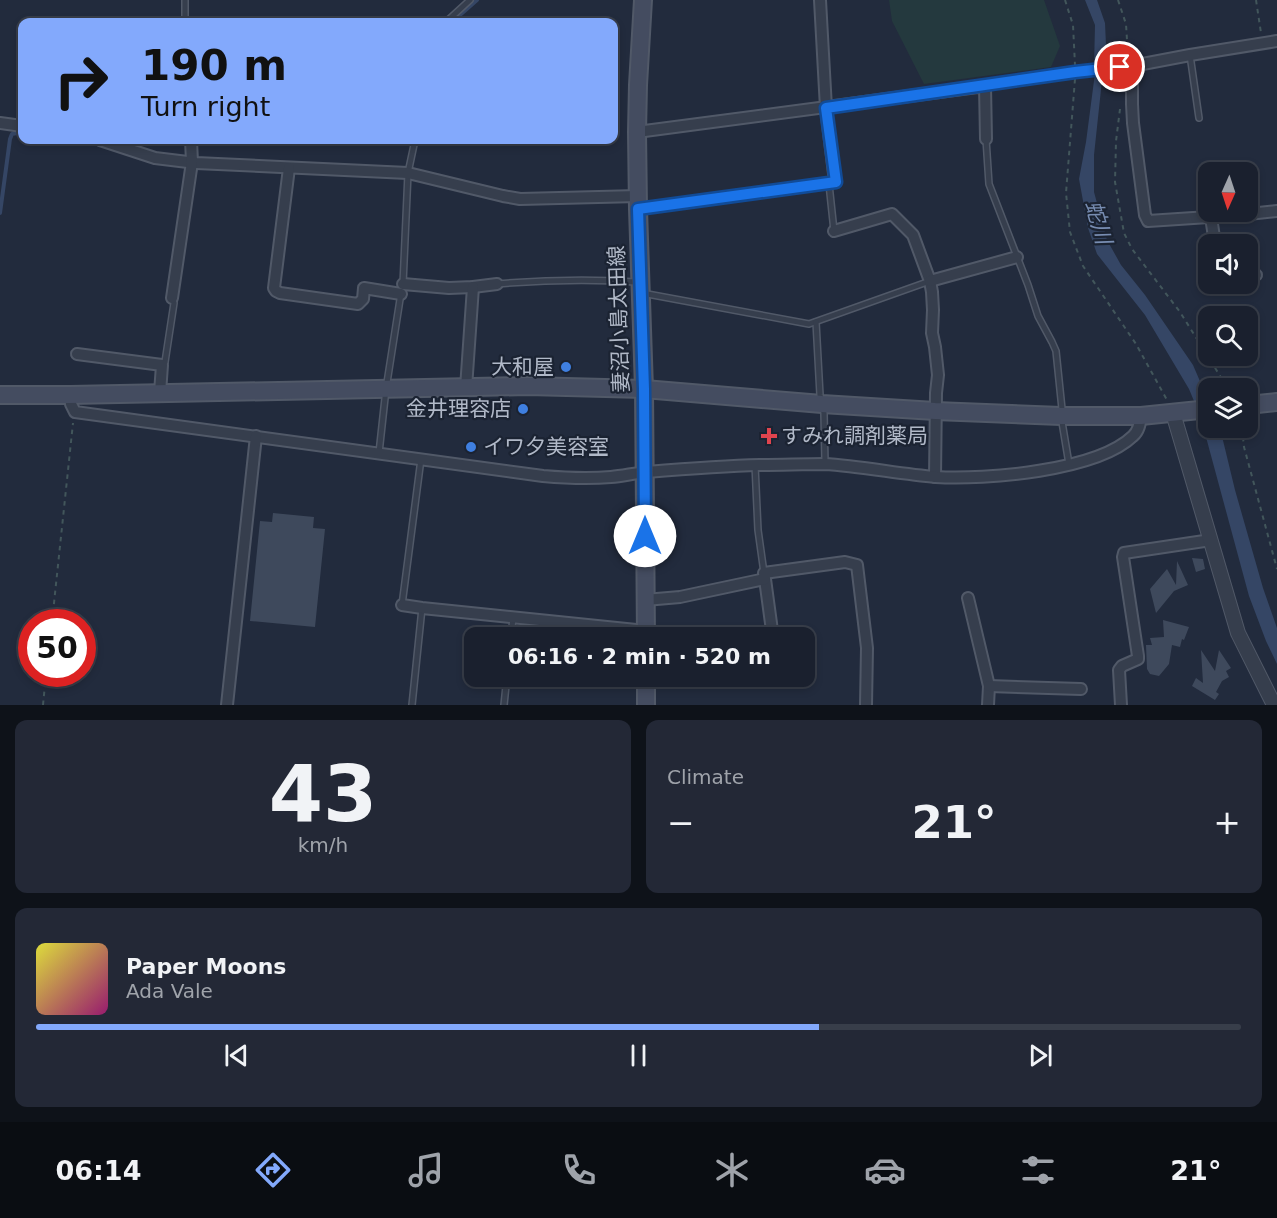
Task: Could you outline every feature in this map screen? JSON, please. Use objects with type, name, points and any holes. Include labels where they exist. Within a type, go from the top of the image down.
[{"type":"main road","name":"妻沼小島太田線","points":[[643,0],[637,132],[644,389],[646,627]]},
{"type":"main road","points":[[0,395],[528,386],[644,389],[822,404],[1061,416],[1141,416],[1176,410],[1198,409]]},
{"type":"main road","points":[[1258,404],[1277,402]]},
{"type":"main road","points":[[646,687],[646,705]]},
{"type":"street","points":[[820,0],[832,183]]},
{"type":"street","points":[[1198,218],[1152,222],[1146,219],[1126,66],[1277,41]]},
{"type":"street","points":[[637,132],[985,86],[986,140]]},
{"type":"street","points":[[0,123],[18,125]]},
{"type":"street","points":[[112,144],[155,158],[192,162],[408,173],[520,199],[638,203]]},
{"type":"street","points":[[172,298],[192,162],[191,144]]},
{"type":"street","points":[[289,168],[274,288],[276,291],[358,304],[363,299],[364,288],[449,288],[497,284]]},
{"type":"street","points":[[1258,213],[1277,211]]},
{"type":"street","points":[[834,231],[892,214],[913,235],[930,280],[933,310],[932,333],[937,364],[935,477]]},
{"type":"street","points":[[930,280],[1017,257]]},
{"type":"street","points":[[466,388],[473,287]]},
{"type":"street","points":[[77,354],[162,366],[160,393]]},
{"type":"street","points":[[70,395],[75,412],[569,478],[612,477],[645,472],[755,465],[825,464],[935,477],[998,476],[1069,464],[1101,455],[1134,436],[1141,416]]},
{"type":"street","points":[[1176,410],[1238,633],[1274,705]]},
{"type":"street","points":[[227,705],[256,436]]},
{"type":"street","points":[[1121,705],[1119,670],[1122,666],[1137,659],[1138,656],[1124,568],[1124,553],[1211,540]]},
{"type":"street","points":[[645,600],[680,597],[764,576],[845,562],[857,565],[867,648],[866,705]]},
{"type":"street","points":[[764,576],[771,627]]},
{"type":"street","points":[[968,598],[989,686],[988,705]]},
{"type":"street","points":[[402,605],[591,627]]},
{"type":"street","points":[[989,686],[1081,689]]},
{"type":"lane","points":[[185,0],[185,18]]},
{"type":"lane","points":[[450,18],[470,0]]},
{"type":"lane","points":[[1190,55],[1199,118]]},
{"type":"lane","points":[[985,86],[1126,66]]},
{"type":"lane","points":[[986,140],[989,184],[1038,316],[1056,351],[1061,416],[1069,464]]},
{"type":"lane","points":[[379,453],[386,389],[402,289],[408,173],[414,144]]},
{"type":"lane","points":[[638,203],[832,183],[834,231]]},
{"type":"lane","points":[[497,284],[602,281],[809,324],[930,280]]},
{"type":"lane","points":[[162,366],[165,362],[174,303],[172,298]]},
{"type":"lane","points":[[816,321],[820,395],[824,413],[825,464]]},
{"type":"lane","points":[[402,605],[422,459]]},
{"type":"lane","points":[[755,465],[764,576]]},
{"type":"lane","points":[[412,705],[422,609]]},
{"type":"lane","points":[[512,627],[513,617]]},
{"type":"lane","points":[[504,705],[506,687]]},
{"type":"path","points":[[1065,0],[1073,25],[1077,72],[1066,193],[1070,232],[1083,266],[1136,344],[1176,410]]},
{"type":"path","points":[[1118,0],[1126,24],[1128,41],[1126,66]]},
{"type":"path","points":[[1256,0],[1263,44]]},
{"type":"path","points":[[1120,108],[1115,182],[1124,232],[1132,249],[1180,312],[1221,378]]},
{"type":"path","points":[[53,609],[75,412]]},
{"type":"path","points":[[1243,438],[1277,569]]},
{"type":"path","points":[[43,705],[45,687]]},
{"type":"green space","points":[[889,0],[1044,0],[1060,46],[1051,67],[924,84],[892,21]]},
{"type":"water","points":[[1085,0],[1097,0],[1105,23],[1104,66],[1094,67],[1095,25]]},
{"type":"water","name":"蛇川","points":[[1103,71],[1094,155],[1094,192],[1107,240],[1121,265],[1145,295],[1193,365],[1199,378],[1198,401],[1194,401],[1145,315],[1097,254],[1088,228],[1079,179],[1095,73]]},
{"type":"water","points":[[1206,438],[1222,438],[1263,588],[1277,628],[1277,664],[1249,596]]},
{"type":"building","points":[[273,513],[314,517],[313,528],[325,529],[315,627],[250,621],[260,521],[272,522]]},
{"type":"building","points":[[1192,558],[1203,559],[1205,569],[1196,572]]},
{"type":"building","points":[[1177,561],[1188,585],[1174,591],[1156,613],[1150,589],[1167,569],[1176,585]]},
{"type":"building","points":[[1163,620],[1189,627],[1180,647],[1172,645],[1169,664],[1159,676],[1150,674],[1147,669],[1146,645],[1152,645],[1150,638],[1164,637]]},
{"type":"building","points":[[1201,650],[1215,671],[1219,650],[1231,668],[1226,671],[1229,677],[1222,681],[1216,692],[1219,694],[1215,700],[1192,686],[1196,678],[1203,683]]},
{"type":"waterway","points":[[457,18],[477,0]]},
{"type":"waterway","points":[[0,213],[10,139],[12,134],[18,133]]},
{"type":"place","name":"大和屋","points":[[566,367]]},
{"type":"place","name":"金井理容店","points":[[523,409]]},
{"type":"place","name":"すみれ調剤薬局","points":[[769,436]]},
{"type":"place","name":"イワ夕美容室","points":[[471,447]]},
{"type":"route","points":[[645,536],[644,389],[638,209],[836,182],[826,108],[1120,67]]}]
